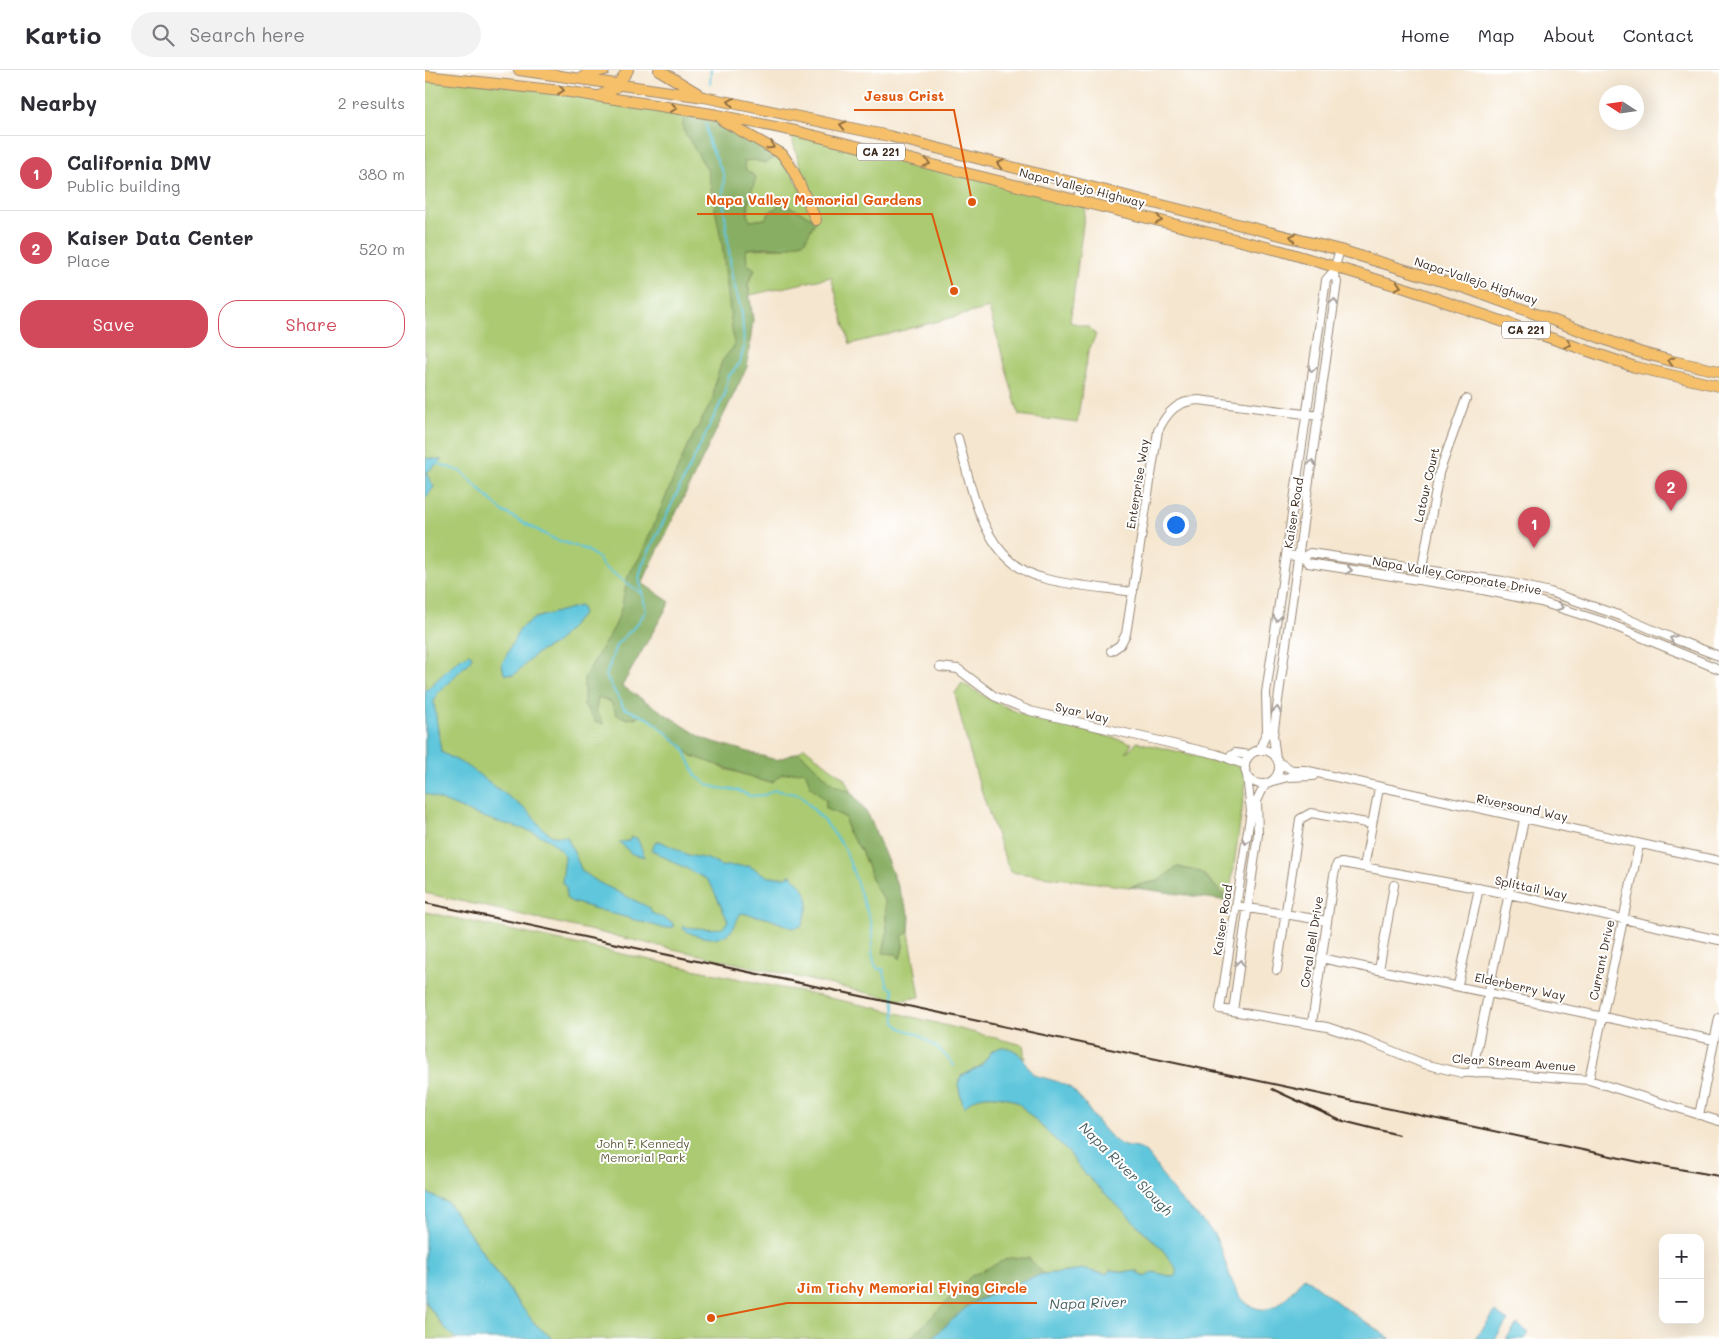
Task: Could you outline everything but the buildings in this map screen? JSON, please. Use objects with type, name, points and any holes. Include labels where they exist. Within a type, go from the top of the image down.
[{"type":"main road","name":"Napa-Vallejo Highway","points":[[519,70],[704,97],[851,127],[1340,250],[1476,292],[1639,352],[1719,371]]},
{"type":"main road","points":[[571,77],[605,70]]},
{"type":"main road","points":[[619,70],[619,84],[635,102]]},
{"type":"main road","points":[[598,96],[609,92],[619,84],[628,70]]},
{"type":"main road","points":[[659,70],[704,97]]},
{"type":"main road","name":"Napa-Vallejo Highway","points":[[425,76],[598,96],[713,114],[790,130],[1078,200],[1334,269],[1635,367],[1719,386]]},
{"type":"main road","points":[[713,114],[782,154],[793,170],[816,220]]},
{"type":"street","points":[[1078,200],[1081,185]]},
{"type":"street","name":"Kaiser Road","points":[[1259,751],[1267,732],[1266,693],[1287,555],[1305,414],[1326,280],[1334,269],[1340,250]]},
{"type":"street","name":"Kaiser Road","points":[[1277,760],[1273,736],[1301,557],[1337,282],[1334,269]]},
{"type":"street","name":"Latour Court","points":[[1420,580],[1439,473],[1466,399]]},
{"type":"street","name":"Enterprise Way","points":[[1111,652],[1120,645],[1126,634],[1157,431],[1166,414],[1183,402],[1199,400],[1319,416]]},
{"type":"street","points":[[958,438],[983,523],[990,537],[1007,557],[1029,573],[1045,579],[1133,592]]},
{"type":"street","name":"Napa Valley Corporate Drive","points":[[1301,557],[1310,552],[1503,581],[1550,592],[1613,613],[1718,655]]},
{"type":"street","name":"Napa Valley Corporate Drive","points":[[1287,555],[1301,557],[1308,563],[1483,590],[1565,608],[1716,668]]},
{"type":"street","points":[[1716,668],[1718,655]]},
{"type":"street","name":"Syar Way","points":[[940,667],[958,669],[994,696],[1037,714],[1229,757],[1234,762],[1245,764]]},
{"type":"street","points":[[1259,751],[1269,752],[1277,760],[1278,772],[1268,783],[1253,782],[1247,776],[1245,764],[1250,755],[1259,751]]},
{"type":"street","name":"Syar Way","points":[[1229,757],[1235,753],[1250,755]]},
{"type":"street","name":"Riversound Way","points":[[1277,760],[1292,770],[1304,770],[1524,820],[1719,861]]},
{"type":"street","name":"Riversound Way","points":[[1268,783],[1287,777],[1320,775]]},
{"type":"street","name":"Kaiser Road","points":[[1220,1009],[1251,811],[1247,776]]},
{"type":"street","name":"Kaiser Road","points":[[1233,1012],[1258,834],[1257,801],[1268,783]]},
{"type":"street","points":[[1364,866],[1379,788]]},
{"type":"street","points":[[1277,970],[1300,819],[1311,812],[1372,824]]},
{"type":"street","points":[[1472,1073],[1524,820]]},
{"type":"street","name":"Currant Drive","points":[[1589,1080],[1639,845]]},
{"type":"street","name":"Splittail Way","points":[[1337,864],[1364,866],[1479,888],[1719,940]]},
{"type":"street","name":"Coral Bell Drive","points":[[1312,1024],[1337,864]]},
{"type":"street","points":[[1379,970],[1394,885]]},
{"type":"street","points":[[1458,985],[1479,888]]},
{"type":"street","points":[[1236,906],[1327,921]]},
{"type":"street","name":"Elderberry Way","points":[[1321,958],[1458,985],[1714,1040]]},
{"type":"street","name":"Clear Stream Avenue","points":[[1220,1009],[1312,1024],[1359,1037],[1424,1064],[1472,1073],[1485,1072],[1589,1080],[1719,1121]]},
{"type":"street","points":[[1699,1115],[1719,1018]]},
{"type":"green space","points":[[425,76],[634,102],[679,115],[712,114],[742,333],[716,411],[616,645],[624,708],[651,720],[692,756],[707,760],[725,769],[772,782],[782,774],[805,770],[811,787],[826,800],[826,809],[845,817],[848,832],[861,850],[875,886],[885,902],[887,933],[884,952],[896,954],[900,959],[903,947],[902,936],[909,932],[920,997],[903,1000],[894,999],[425,893]]},
{"type":"green space","points":[[683,110],[712,114],[782,154],[765,163],[754,160],[744,161],[746,170],[756,177],[748,205],[750,221],[765,219],[781,202],[816,220],[805,241],[786,248],[746,249],[747,264],[755,269],[748,284],[753,320],[747,367],[642,583],[670,602],[622,686],[704,739],[776,760],[799,752],[834,785],[851,792],[869,816],[910,916],[909,932],[902,936],[903,947],[900,959],[896,954],[883,953],[887,933],[885,902],[875,886],[861,850],[848,832],[845,817],[826,809],[826,800],[811,787],[805,771],[782,774],[772,782],[763,781],[692,756],[651,720],[642,716],[628,719],[617,715],[611,702],[598,697],[596,711],[604,724],[596,722],[584,705],[584,678],[615,626],[621,609],[628,576],[641,555],[687,447],[713,399],[715,382],[722,361],[734,346],[722,244],[707,169],[683,130]]},
{"type":"green space","points":[[790,131],[1086,202],[1070,322],[1089,327],[1096,335],[1088,352],[1077,423],[1019,415],[989,308],[850,344],[831,277],[750,295],[748,284],[755,270],[747,264],[746,249],[786,248],[805,241],[815,220],[772,209],[765,219],[750,221],[748,219],[750,190],[754,185],[746,170],[744,161],[754,160],[765,163],[782,154],[814,215]]},
{"type":"green space","points":[[962,683],[1019,713],[1132,743],[1126,753],[1137,742],[1248,768],[1229,899],[1201,872],[1178,867],[1158,881],[1129,887],[1010,872],[979,783],[960,716],[955,693]]},
{"type":"green space","points":[[804,747],[844,778],[851,792],[834,785],[799,752]]},
{"type":"green space","points":[[1177,867],[1201,872],[1229,901],[1129,887],[1158,881]]},
{"type":"green space","name":"John F. Kennedy Memorial Park","points":[[425,912],[881,1009],[1023,1045],[1025,1059],[1018,1053],[993,1050],[981,1066],[970,1071],[958,1085],[963,1105],[977,1097],[988,1096],[1003,1097],[1018,1103],[1070,1154],[1085,1174],[1162,1249],[1176,1268],[1178,1275],[1174,1277],[1153,1272],[1145,1277],[1138,1274],[1138,1271],[1124,1272],[1111,1270],[1106,1274],[1080,1269],[1069,1272],[1042,1274],[961,1310],[931,1339],[553,1339],[536,1325],[516,1300],[448,1203],[425,1192]]},
{"type":"green space","points":[[1009,1258],[1029,1258],[1043,1274],[987,1295],[970,1304],[931,1339],[910,1339],[971,1276]]},
{"type":"green space","points":[[425,1301],[443,1326],[456,1339],[425,1339]]},
{"type":"water","points":[[425,459],[442,460],[426,473],[434,487],[425,499]]},
{"type":"water","points":[[579,606],[582,608],[583,614],[555,644],[537,653],[514,675],[504,674],[502,664],[520,628],[535,618]]},
{"type":"water","points":[[469,654],[472,656],[470,661],[438,693],[434,702],[441,752],[469,767],[529,812],[541,827],[552,836],[567,837],[582,871],[598,882],[650,908],[652,913],[672,922],[674,927],[663,928],[572,902],[566,898],[566,888],[562,882],[565,857],[551,841],[530,831],[478,815],[425,793],[425,691],[458,660]]},
{"type":"water","points":[[631,837],[637,838],[645,857],[632,854],[619,842],[629,841]]},
{"type":"water","points":[[660,841],[688,855],[708,859],[721,866],[749,866],[769,877],[786,877],[791,875],[803,888],[808,898],[807,910],[802,926],[793,928],[767,918],[741,913],[732,930],[721,937],[701,937],[688,932],[683,929],[683,926],[708,929],[723,928],[728,921],[711,885],[706,879],[651,850],[655,843]]},
{"type":"water","points":[[1002,1047],[1009,1048],[1022,1057],[1034,1075],[1059,1082],[1073,1090],[1113,1139],[1120,1144],[1139,1148],[1145,1152],[1178,1197],[1213,1233],[1218,1241],[1233,1284],[1244,1301],[1260,1309],[1275,1307],[1287,1297],[1304,1277],[1342,1306],[1391,1339],[931,1339],[970,1304],[1024,1280],[1043,1274],[1080,1269],[1106,1274],[1111,1270],[1124,1272],[1138,1271],[1138,1274],[1145,1277],[1153,1272],[1174,1277],[1177,1275],[1176,1268],[1162,1249],[1085,1174],[1070,1154],[1018,1103],[998,1096],[983,1096],[976,1098],[965,1107],[963,1105],[958,1085],[961,1076],[981,1066],[993,1050]]},
{"type":"water","points":[[425,1192],[448,1203],[516,1300],[536,1325],[553,1339],[456,1339],[443,1326],[425,1301]]},
{"type":"water","points":[[1495,1312],[1508,1321],[1495,1339],[1475,1339]]},
{"type":"water","points":[[1517,1324],[1529,1333],[1525,1339],[1506,1339]]},
{"type":"waterway","points":[[710,84],[711,70]]},
{"type":"waterway","points":[[706,125],[709,143],[724,175],[723,198],[732,277],[742,313],[744,347],[740,363],[728,377],[725,394],[642,566],[639,578],[646,611],[637,624],[616,645],[606,676],[624,708],[651,720],[683,747],[696,776],[707,784],[718,788],[737,790],[750,796],[765,795],[774,790],[800,795],[827,824],[845,849],[872,926],[874,963],[878,969],[883,969],[888,986],[893,990],[895,1022],[903,1029],[919,1035],[934,1045],[954,1066]]},
{"type":"waterway","points":[[436,463],[462,472],[502,511],[554,539],[587,550],[598,558],[603,566],[641,593]]},
{"type":"railway","points":[[425,903],[1639,1162],[1719,1176]]},
{"type":"railway","points":[[1272,1089],[1339,1120],[1399,1135]]},
{"type":"place","name":"Jesus Crist","points":[[972,202]]},
{"type":"place","name":"Napa Valley Memorial Gardens","points":[[954,291]]},
{"type":"place","name":"Kaiser Data Center","points":[[1671,511]]},
{"type":"place","name":"California DMV","points":[[1534,548]]},
{"type":"place","name":"Jim Tichy Memorial Flying Circle","points":[[711,1318]]},
{"type":"water label","name":"Napa River Slough","points":[[1126,1169]]},
{"type":"water label","name":"Napa River","points":[[1088,1303]]}]
